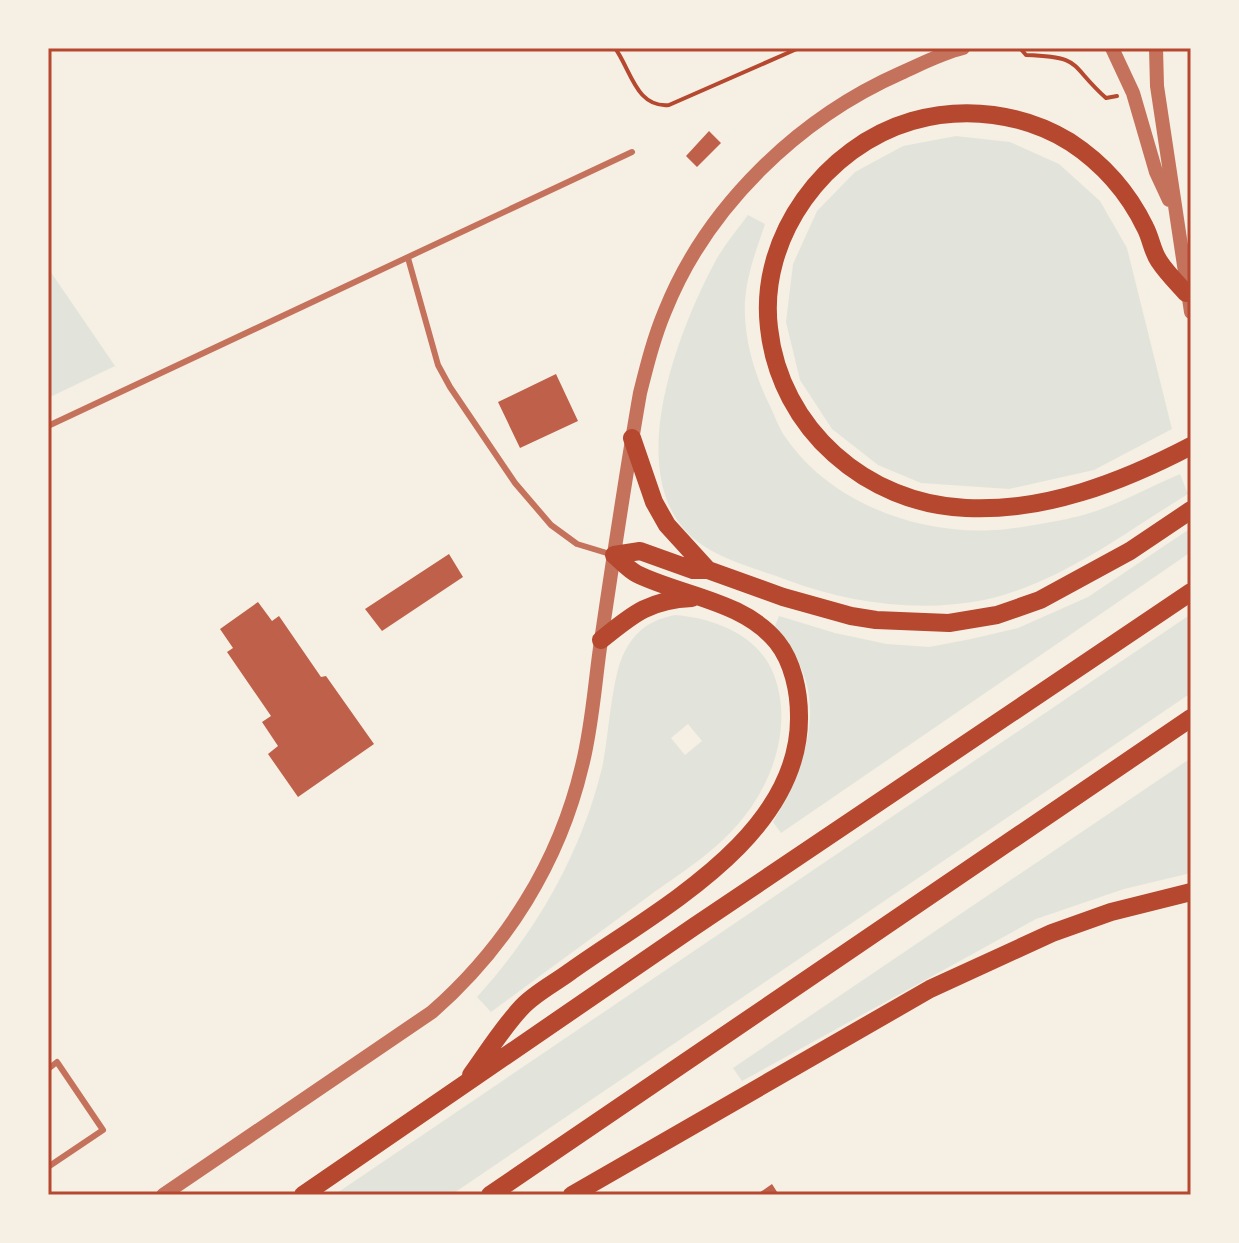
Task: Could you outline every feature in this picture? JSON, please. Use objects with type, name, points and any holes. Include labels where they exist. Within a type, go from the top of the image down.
[{"type":"main road","points":[[1186,293],[1158,260],[1146,228],[1126,196],[1108,173],[1084,153],[1034,124],[1002,116],[954,114],[891,127],[860,145],[828,170],[810,190],[796,211],[774,264],[768,327],[784,383],[818,440],[860,476],[899,495],[963,508],[1037,504],[1094,489],[1191,446]]},
{"type":"main road","points":[[632,438],[654,502],[667,525],[708,570]]},
{"type":"main road","points":[[614,555],[640,551],[693,570],[708,570],[783,597],[851,616],[949,623],[997,615],[1040,600],[1130,551],[1191,510]]},
{"type":"main road","points":[[459,1089],[523,1006],[675,901],[748,836],[783,787],[794,755],[799,728],[799,699],[791,669],[779,644],[761,626],[739,613],[634,573],[614,555]]},
{"type":"main road","points":[[303,1195],[1191,592]]},
{"type":"main road","points":[[601,640],[656,602],[699,597]]},
{"type":"main road","points":[[490,1195],[1191,718]]},
{"type":"main road","points":[[572,1195],[930,989],[1052,933],[1111,912],[1191,892]]},
{"type":"street","points":[[1112,48],[1133,93],[1156,172],[1174,210]]},
{"type":"street","points":[[1156,48],[1157,86],[1191,312]]},
{"type":"street","points":[[163,1195],[432,1012],[485,959],[540,879],[570,809],[591,720],[632,438],[649,353],[665,309],[686,268],[723,213],[802,132],[872,86],[957,49]]},
{"type":"lane","points":[[48,426],[632,152]]},
{"type":"lane","points":[[408,258],[438,365],[515,483],[551,525],[577,544],[614,555]]},
{"type":"lane","points":[[48,1069],[57,1062],[103,1130],[48,1167]]},
{"type":"path","points":[[615,48],[640,94],[647,101],[660,106],[669,105],[799,48]]},
{"type":"path","points":[[1020,48],[1026,55],[1057,56],[1070,60],[1106,98],[1120,95]]},
{"type":"shaded area","points":[[956,136],[1010,142],[1059,164],[1100,201],[1127,248],[1172,429],[1094,470],[1009,489],[921,483],[878,465],[832,429],[800,380],[786,322],[793,264],[817,211],[855,172],[903,146]]},
{"type":"shaded area","points":[[748,215],[765,224],[750,271],[745,300],[748,341],[759,381],[786,438],[806,462],[855,499],[914,522],[976,530],[1028,526],[1087,514],[1180,474],[1188,494],[1065,570],[1012,592],[959,604],[884,604],[834,595],[746,566],[706,547],[684,529],[667,501],[659,468],[659,432],[665,394],[688,321],[716,260]]},
{"type":"shaded area","points":[[48,268],[115,366],[48,398]]},
{"type":"shaded area","points":[[1191,528],[1191,552],[781,833],[773,822],[799,767],[809,728],[810,707],[801,668],[775,626],[779,616],[835,633],[887,644],[929,647],[971,639],[1018,628],[1088,597]]},
{"type":"shaded area","points":[[1191,614],[1191,693],[451,1195],[334,1195]]},
{"type":"shaded area","points":[[675,615],[705,620],[734,631],[758,649],[767,661],[774,675],[781,714],[780,734],[770,772],[751,807],[719,844],[491,1012],[477,997],[537,919],[582,831],[602,768],[613,693],[624,653],[639,632]],"holes":[[[688,724],[702,741],[685,755],[671,738]]]},
{"type":"shaded area","points":[[1191,758],[1191,873],[1124,889],[1036,919],[742,1081],[733,1068]]},
{"type":"building","points":[[709,131],[721,143],[697,167],[686,156]]},
{"type":"building","points":[[556,374],[578,421],[520,448],[498,402]]},
{"type":"building","points":[[449,554],[463,577],[382,631],[365,609]]},
{"type":"building","points":[[258,602],[272,621],[279,616],[321,677],[326,676],[374,744],[298,797],[268,754],[278,746],[262,722],[271,716],[227,652],[233,648],[220,629]]},
{"type":"building","points":[[772,1184],[779,1195],[756,1195]]}]
